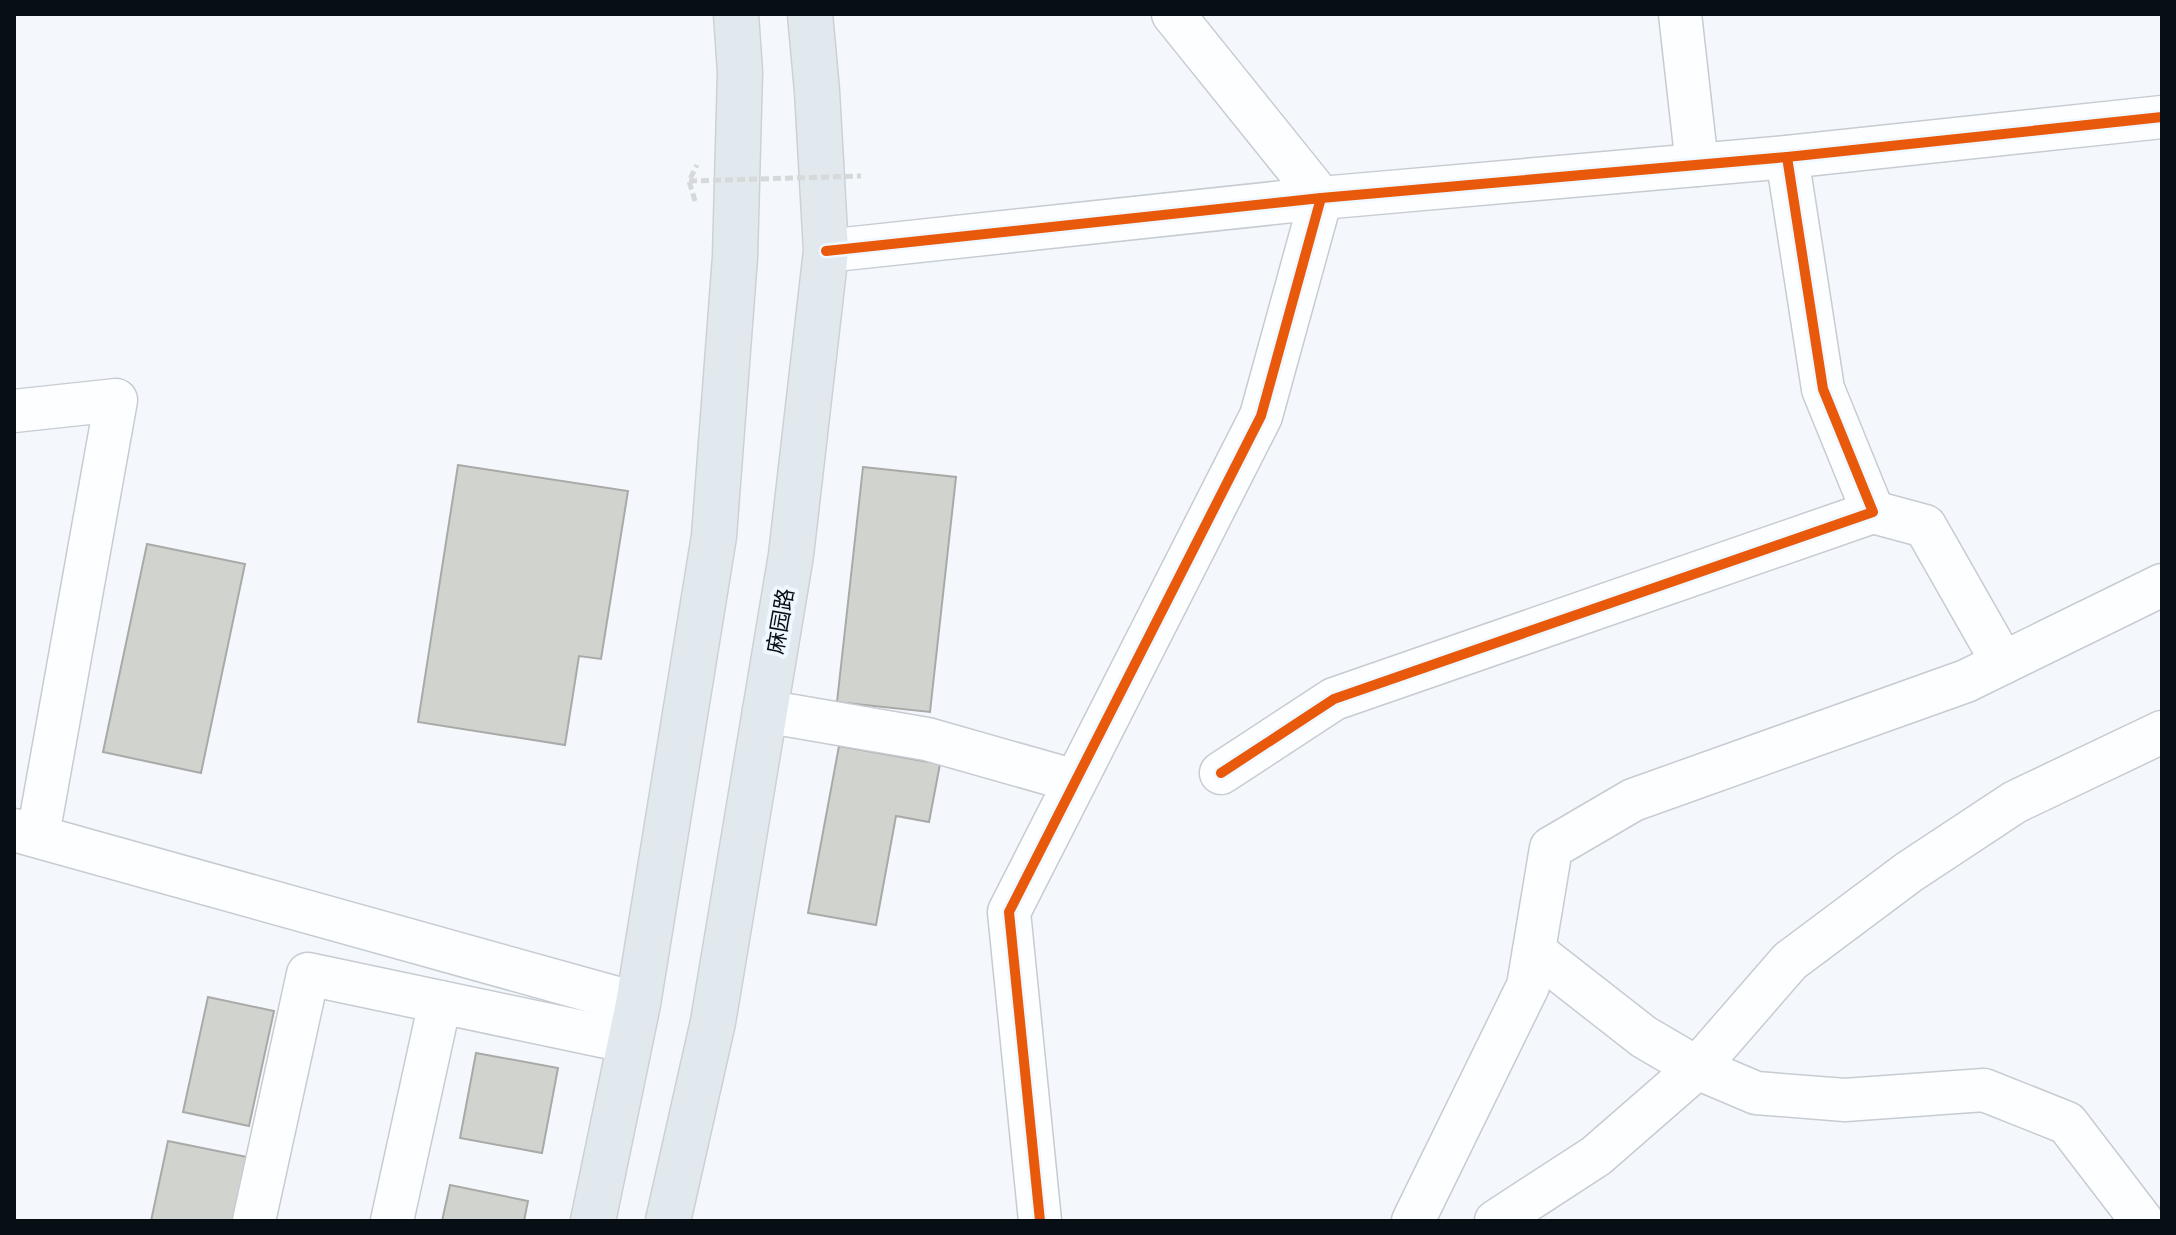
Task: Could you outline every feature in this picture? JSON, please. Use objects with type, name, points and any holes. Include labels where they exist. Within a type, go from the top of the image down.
[{"type":"main road","points":[[593,1221],[634,1023],[714,536],[735,257],[740,72],[736,14]]},
{"type":"main road","name":"麻园路","points":[[668,1221],[713,1022],[791,555],[826,251],[810,14]]},
{"type":"street","points":[[1173,14],[1321,198]]},
{"type":"street","points":[[1680,14],[1697,165]]},
{"type":"street","points":[[826,251],[1321,198],[1787,157],[2162,117]]},
{"type":"street","points":[[1787,157],[1823,389],[1873,512]]},
{"type":"street","points":[[1040,1221],[1009,912],[1261,416],[1321,198]]},
{"type":"street","points":[[14,411],[116,400],[26,833],[634,1023]]},
{"type":"street","points":[[1221,773],[1334,699],[1873,512],[1925,526],[2003,663]]},
{"type":"street","points":[[1413,1221],[1528,986],[1551,848],[1633,800],[1966,681],[2162,585]]},
{"type":"street","points":[[764,711],[927,739],[1075,781]]},
{"type":"street","points":[[1496,1221],[1596,1156],[1697,1068],[1790,961],[1909,872],[2015,802],[2162,732]]},
{"type":"street","points":[[1534,951],[1644,1037],[1697,1068],[1756,1093],[1845,1100],[1984,1090],[2067,1123],[2142,1221]]},
{"type":"street","points":[[254,1221],[308,974],[440,1002],[634,1023]]},
{"type":"street","points":[[392,1221],[440,1002]]},
{"type":"path","points":[[689,181],[861,176]]},
{"type":"building","points":[[458,465],[628,491],[601,659],[579,656],[565,745],[418,722]]},
{"type":"building","points":[[863,467],[956,477],[930,712],[837,702]]},
{"type":"building","points":[[147,544],[245,564],[201,773],[103,752]]},
{"type":"building","points":[[839,746],[940,764],[929,822],[896,816],[876,925],[808,913]]},
{"type":"building","points":[[208,997],[274,1011],[249,1126],[183,1112]]},
{"type":"building","points":[[476,1053],[558,1068],[542,1153],[460,1138]]},
{"type":"building","points":[[168,1141],[252,1158],[238,1221],[151,1221]]},
{"type":"building","points":[[450,1185],[528,1201],[524,1221],[442,1221]]},
{"type":"cycle path","points":[[826,251],[1321,198],[1787,157],[2162,117]]},
{"type":"cycle path","points":[[1221,773],[1334,699],[1873,512],[1823,389],[1787,157]]},
{"type":"cycle path","points":[[1040,1221],[1009,912],[1261,416],[1321,198]]}]
